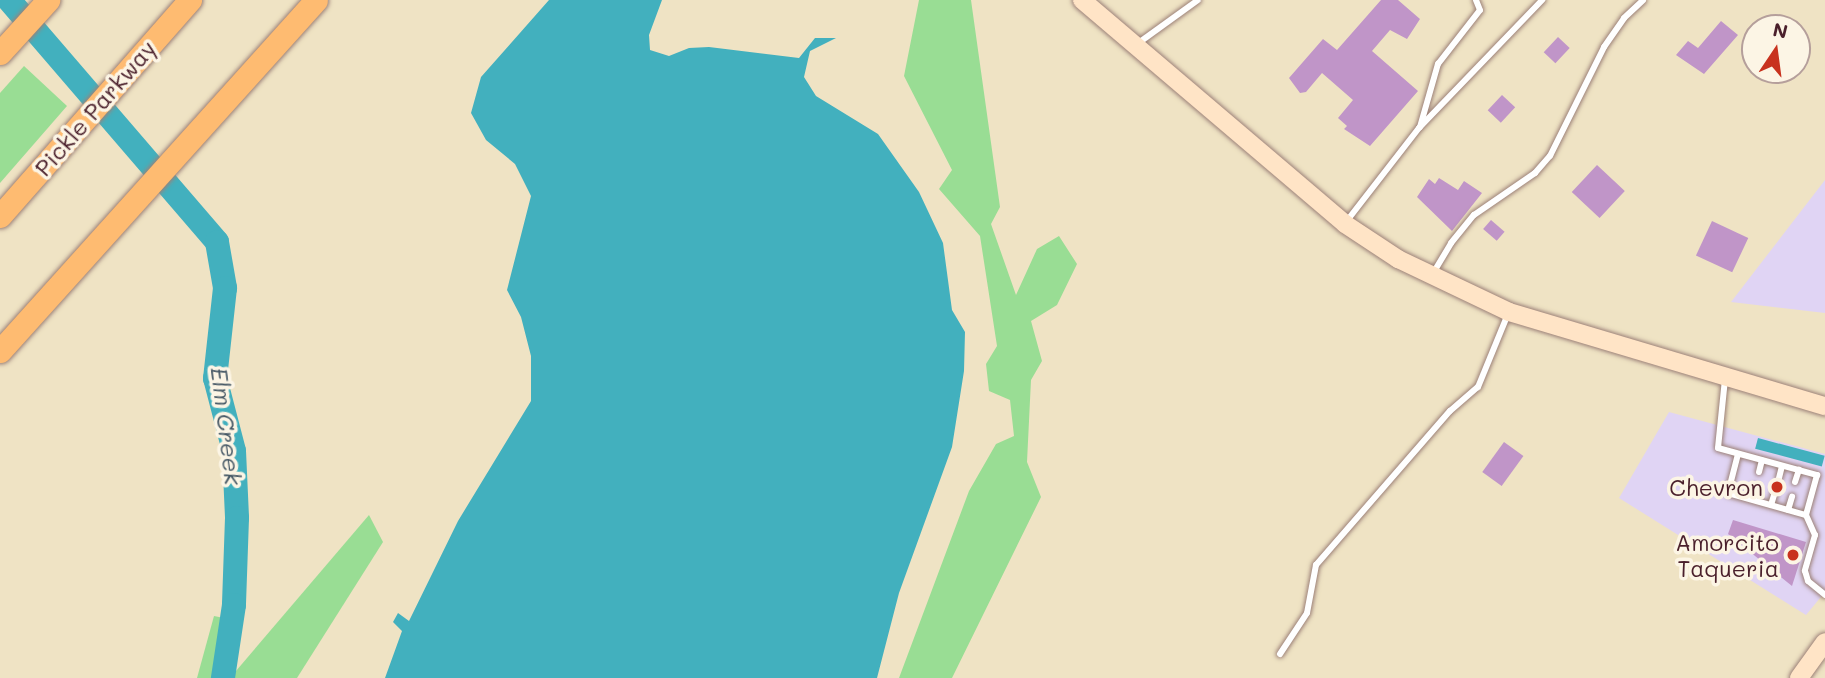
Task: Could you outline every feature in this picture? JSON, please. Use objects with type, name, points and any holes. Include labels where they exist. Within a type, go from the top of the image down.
[{"type":"highway","points":[[0,53],[48,0]]},
{"type":"highway","name":"Pickle Parkway","points":[[0,216],[190,0]]},
{"type":"highway","points":[[0,352],[316,0]]},
{"type":"main road","points":[[1082,0],[1345,224],[1431,277],[1509,312],[1725,379],[1825,406]]},
{"type":"main road","points":[[1799,678],[1825,642]]},
{"type":"lane","points":[[1135,45],[1198,0]]},
{"type":"lane","points":[[1419,128],[1437,64],[1480,10],[1476,0]]},
{"type":"lane","points":[[1345,224],[1419,128],[1542,0]]},
{"type":"lane","points":[[1431,277],[1451,243],[1474,215],[1535,173],[1550,156],[1604,47],[1643,0]]},
{"type":"lane","points":[[1280,654],[1307,613],[1316,565],[1450,411],[1478,387],[1509,312]]},
{"type":"lane","points":[[1725,379],[1718,448],[1817,475],[1805,515],[1815,535],[1805,571],[1808,581],[1825,595]]},
{"type":"lane","points":[[1738,454],[1728,493],[1805,515]]},
{"type":"lane","points":[[1759,472],[1762,460]]},
{"type":"lane","points":[[1779,478],[1782,466]]},
{"type":"lane","points":[[1796,482],[1799,470]]},
{"type":"lane","points":[[1751,499],[1755,487]]},
{"type":"lane","points":[[1771,505],[1775,492]]},
{"type":"lane","points":[[1788,510],[1791,497]]},
{"type":"shaded area","points":[[1825,180],[1825,313],[1731,302]]},
{"type":"shaded area","points":[[1669,412],[1825,454],[1825,592],[1806,615],[1619,498]]},
{"type":"green space","points":[[919,0],[971,0],[1000,207],[991,224],[1016,295],[1037,249],[1059,236],[1077,264],[1057,305],[1031,321],[1042,361],[1031,380],[1027,462],[1041,497],[952,678],[899,678],[969,491],[996,444],[1014,436],[1010,400],[989,391],[986,364],[997,346],[980,236],[939,189],[952,170],[904,76]]},
{"type":"green space","points":[[24,66],[67,106],[0,183],[0,93]]},
{"type":"green space","points":[[369,515],[383,542],[297,678],[230,678]]},
{"type":"green space","points":[[214,616],[224,618],[212,678],[197,678]]},
{"type":"water","points":[[549,0],[662,0],[649,35],[650,50],[669,56],[689,48],[709,47],[799,58],[815,38],[836,38],[810,51],[804,77],[816,96],[878,134],[919,192],[943,243],[952,310],[965,332],[964,371],[952,447],[899,593],[877,678],[385,678],[402,631],[393,622],[398,613],[409,621],[458,521],[531,401],[531,356],[521,317],[507,290],[531,196],[515,164],[486,140],[471,113],[481,77]]},
{"type":"water","points":[[1758,438],[1825,456],[1822,466],[1755,449]]},
{"type":"building","points":[[1381,0],[1398,0],[1420,19],[1407,39],[1390,30],[1372,51],[1418,91],[1370,146],[1344,129],[1347,126],[1338,118],[1353,100],[1322,73],[1306,92],[1300,93],[1289,78],[1323,39],[1337,50]]},
{"type":"building","points":[[1721,21],[1738,35],[1704,74],[1676,55],[1688,41],[1698,48]]},
{"type":"building","points":[[1558,37],[1570,48],[1555,63],[1544,52]]},
{"type":"building","points":[[1502,95],[1515,107],[1501,123],[1488,110]]},
{"type":"building","points":[[1597,165],[1625,191],[1600,218],[1572,192]]},
{"type":"building","points":[[1439,178],[1458,190],[1464,181],[1482,193],[1452,231],[1417,197],[1429,179],[1435,184]]},
{"type":"building","points":[[1491,220],[1505,232],[1497,241],[1483,229]]},
{"type":"building","points":[[1712,221],[1748,238],[1732,272],[1696,255]]},
{"type":"building","points":[[1504,442],[1523,456],[1502,486],[1482,472]]},
{"type":"building","points":[[1733,520],[1806,542],[1792,586],[1728,534]]},
{"type":"waterway","name":"Elm Creek","points":[[9,0],[217,242],[225,288],[215,378],[234,451],[237,518],[234,605],[223,678]]},
{"type":"place","name":"Chevron","points":[[1777,487]]},
{"type":"place","name":"Amorcito Taqueria","points":[[1793,555]]}]
